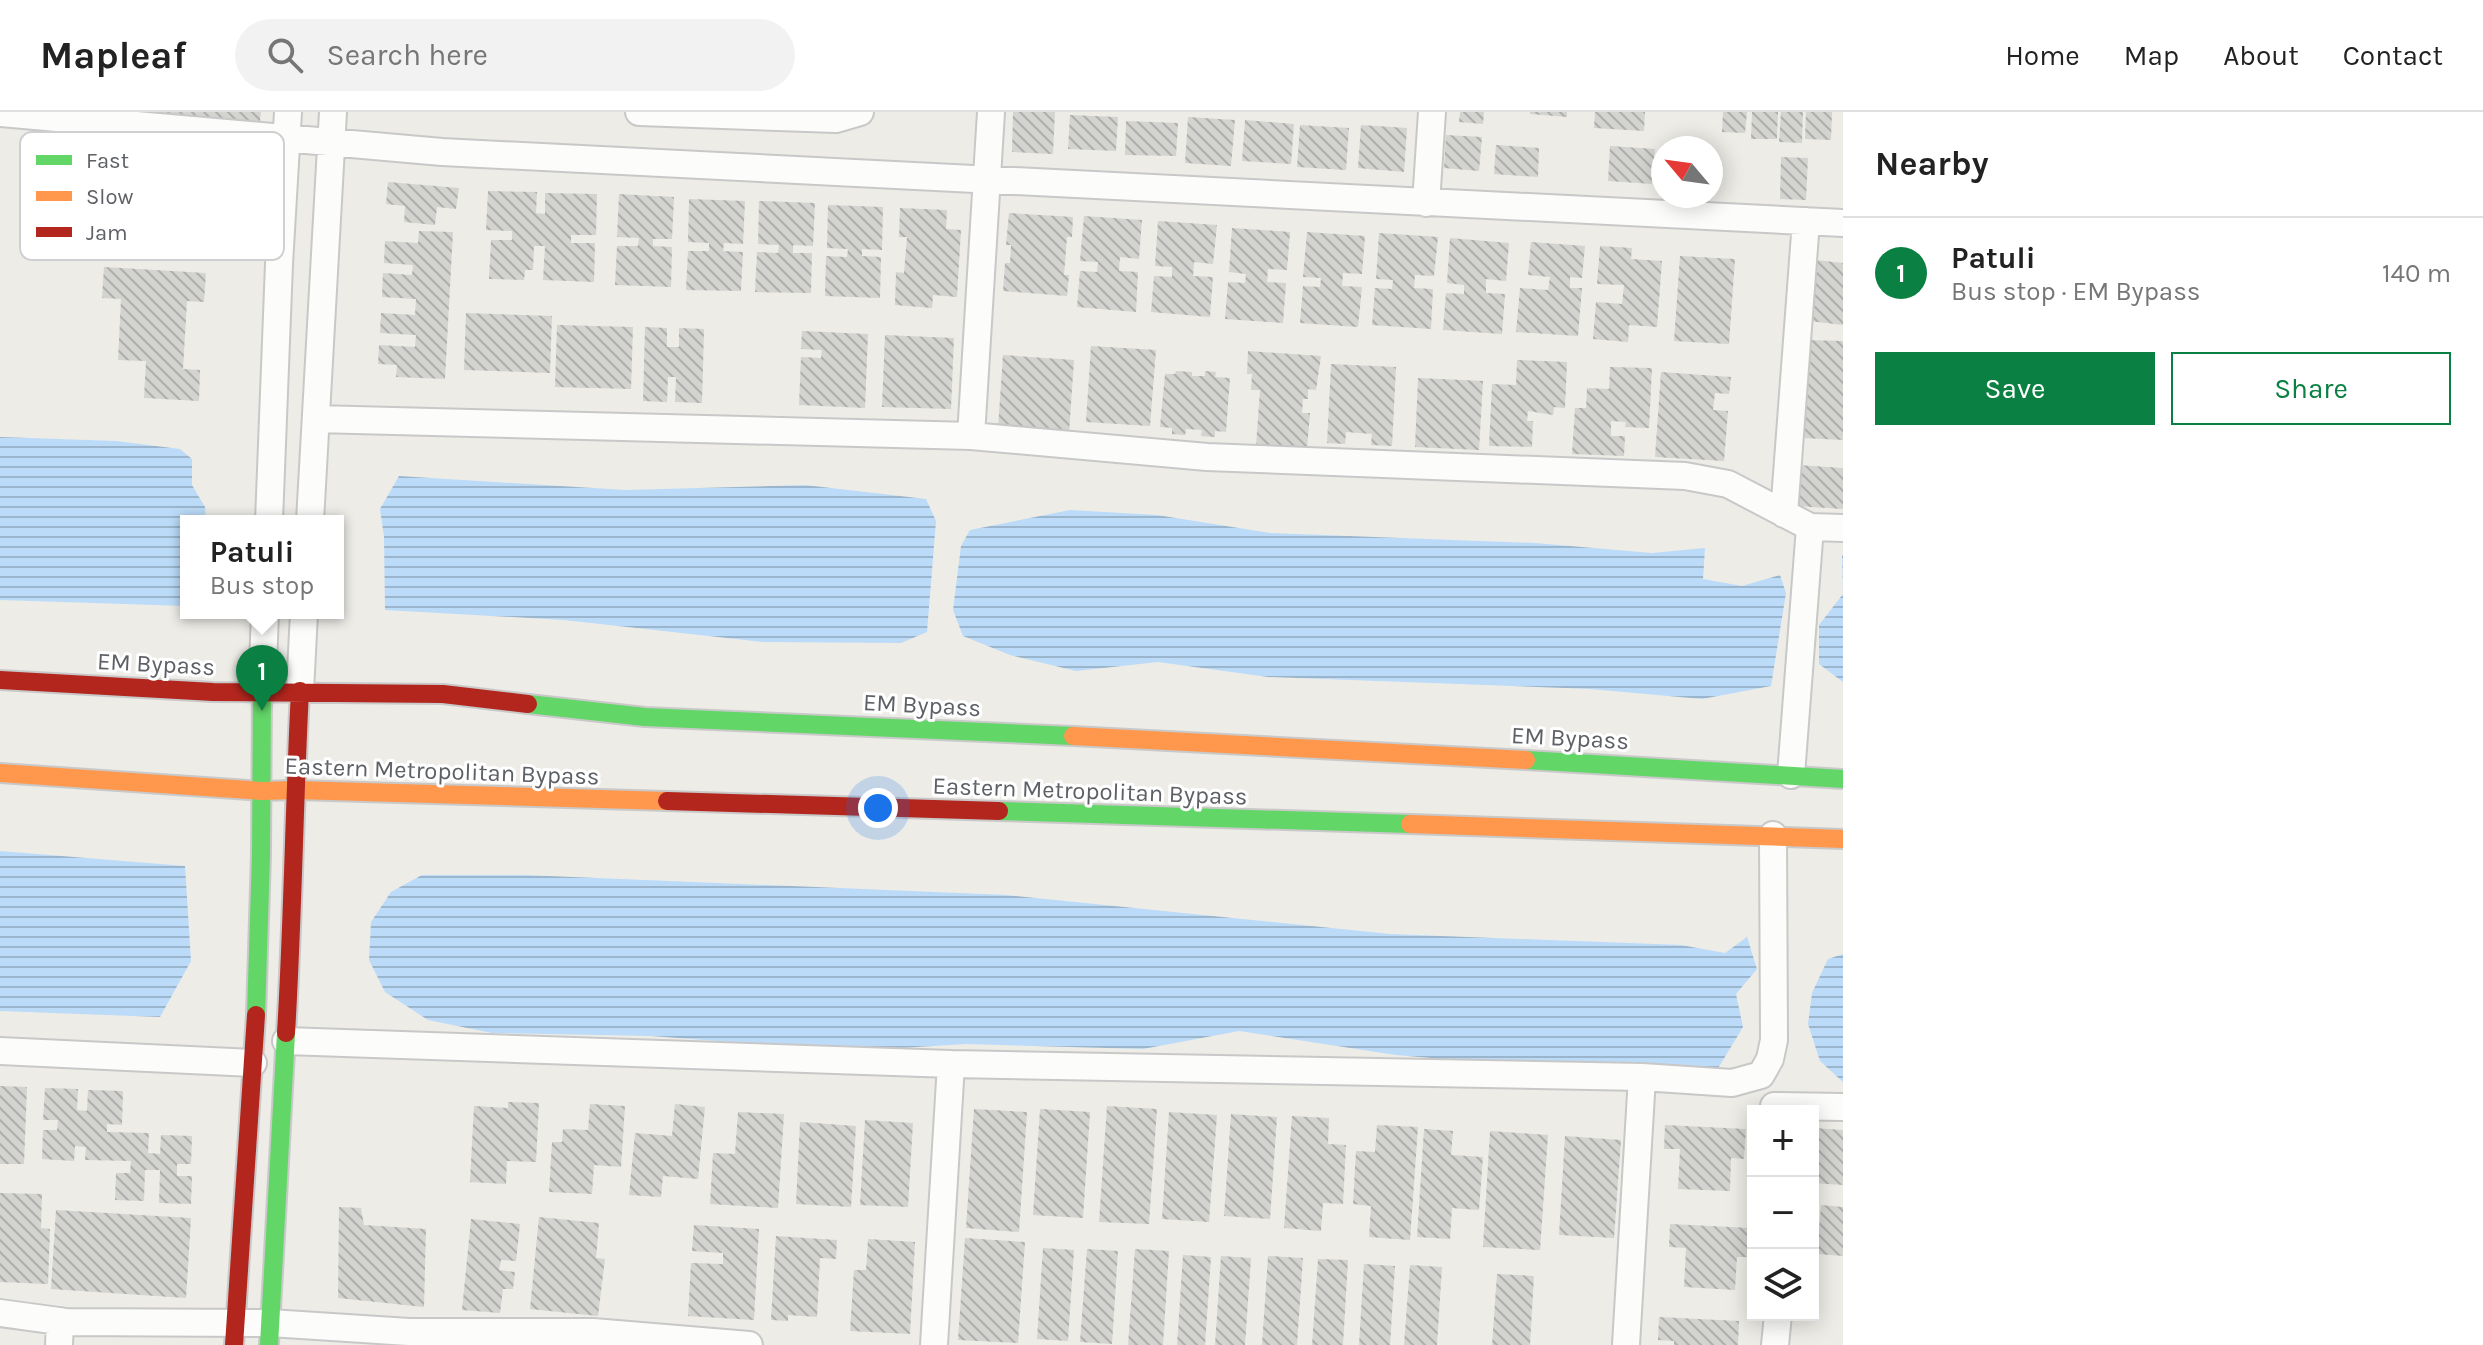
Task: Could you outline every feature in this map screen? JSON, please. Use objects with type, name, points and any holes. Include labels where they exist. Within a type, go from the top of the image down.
[{"type":"main road","name":"EM Bypass","points":[[0,680],[213,692],[443,694],[645,717],[1290,746],[1843,779]]},
{"type":"main road","points":[[234,1335],[253,1063],[262,791],[262,691]]},
{"type":"main road","points":[[270,1334],[294,892],[300,691]]},
{"type":"main road","name":"Eastern Metropolitan Bypass","points":[[0,773],[262,791],[1843,839]]},
{"type":"street","points":[[310,515],[333,112]]},
{"type":"street","points":[[639,112],[836,119],[860,112]]},
{"type":"street","points":[[971,436],[991,112]]},
{"type":"street","points":[[1426,203],[1432,112]]},
{"type":"street","points":[[0,113],[287,125],[332,142],[442,152],[1843,223]]},
{"type":"street","points":[[284,179],[287,125]]},
{"type":"street","points":[[1784,514],[1806,221]]},
{"type":"street","points":[[269,515],[280,260]]},
{"type":"street","points":[[273,378],[317,382]]},
{"type":"street","points":[[316,419],[971,436],[1207,457],[1685,476],[1728,484],[1810,527],[1843,528]]},
{"type":"street","points":[[1791,775],[1810,527]]},
{"type":"street","points":[[262,691],[265,619]]},
{"type":"street","points":[[300,691],[304,619]]},
{"type":"street","points":[[286,1041],[951,1064],[1642,1077],[1732,1083],[1761,1075],[1770,1059],[1774,1040],[1773,835]]},
{"type":"street","points":[[0,1051],[253,1063]]},
{"type":"street","points":[[934,1345],[951,1064]]},
{"type":"street","points":[[1761,1075],[1773,1105]]},
{"type":"street","points":[[1626,1345],[1642,1077]]},
{"type":"street","points":[[1819,1107],[1843,1107]]},
{"type":"street","points":[[0,1313],[60,1333],[270,1334],[409,1339],[593,1332],[749,1345]]},
{"type":"street","points":[[1775,1345],[1777,1321]]},
{"type":"water","points":[[0,437],[116,441],[180,449],[192,459],[192,485],[205,507],[206,515],[180,515],[180,606],[0,600]]},
{"type":"water","points":[[399,476],[625,490],[805,485],[926,499],[936,521],[927,632],[901,643],[763,642],[564,620],[385,610],[384,537],[380,509]]},
{"type":"water","points":[[1070,510],[1157,515],[1270,533],[1535,543],[1652,553],[1705,548],[1703,579],[1742,586],[1780,575],[1786,593],[1771,686],[1702,699],[1590,689],[1268,677],[1158,662],[1076,671],[1010,655],[963,636],[953,610],[961,546],[970,530]]},
{"type":"water","points":[[1843,594],[1843,682],[1819,664],[1819,625]]},
{"type":"water","points":[[0,851],[185,866],[191,961],[160,1017],[0,1011]]},
{"type":"water","points":[[422,875],[525,875],[1006,895],[1390,934],[1681,945],[1725,953],[1747,937],[1757,969],[1736,994],[1743,1027],[1717,1070],[1524,1066],[1396,1055],[1239,1031],[1143,1049],[966,1044],[851,1051],[651,1036],[492,1033],[428,1020],[385,992],[369,960],[371,922],[391,892]]},
{"type":"water","points":[[1843,954],[1843,1082],[1820,1061],[1808,1024],[1812,993],[1828,959]]},
{"type":"building","points":[[145,112],[261,112],[260,121]]},
{"type":"building","points":[[1013,112],[1055,112],[1053,154],[1012,152]]},
{"type":"building","points":[[1460,112],[1484,112],[1483,124],[1459,122]]},
{"type":"building","points":[[1567,112],[1567,117],[1530,114]]},
{"type":"building","points":[[1595,112],[1645,112],[1644,131],[1594,128]]},
{"type":"building","points":[[1723,112],[1747,112],[1745,133],[1722,132]]},
{"type":"building","points":[[1752,112],[1778,112],[1777,139],[1751,139]]},
{"type":"building","points":[[1781,112],[1803,112],[1802,143],[1779,142]]},
{"type":"building","points":[[1806,112],[1832,112],[1831,140],[1805,139]]},
{"type":"building","points":[[1070,115],[1118,117],[1116,151],[1068,149]]},
{"type":"building","points":[[1188,117],[1235,120],[1231,166],[1185,163]]},
{"type":"building","points":[[1245,120],[1294,124],[1291,164],[1242,161]]},
{"type":"building","points":[[1126,121],[1178,123],[1176,156],[1125,155]]},
{"type":"building","points":[[1300,125],[1349,128],[1346,170],[1297,167]]},
{"type":"building","points":[[1361,125],[1407,128],[1404,172],[1358,168]]},
{"type":"building","points":[[1446,135],[1482,137],[1479,171],[1444,168]]},
{"type":"building","points":[[1496,145],[1539,148],[1538,177],[1494,174]]},
{"type":"building","points":[[1610,146],[1651,149],[1651,184],[1608,181]]},
{"type":"building","points":[[1781,157],[1808,158],[1806,200],[1780,199]]},
{"type":"building","points":[[388,182],[459,188],[456,209],[437,207],[435,225],[404,222],[405,206],[386,204]]},
{"type":"building","points":[[488,191],[537,192],[536,213],[545,214],[545,193],[597,194],[596,235],[571,235],[571,243],[595,243],[594,282],[543,280],[545,246],[534,246],[533,270],[525,270],[524,280],[489,279],[491,240],[512,240],[512,231],[486,230]]},
{"type":"building","points":[[619,194],[674,197],[672,239],[653,239],[653,246],[672,247],[671,287],[615,285],[617,246],[638,246],[639,238],[617,237]]},
{"type":"building","points":[[689,199],[745,201],[743,244],[724,243],[723,251],[743,252],[741,291],[686,290],[688,251],[709,251],[709,243],[688,242]]},
{"type":"building","points":[[759,201],[815,203],[813,246],[793,245],[793,253],[812,253],[811,293],[755,292],[757,252],[778,253],[779,245],[758,244]]},
{"type":"building","points":[[828,205],[883,207],[882,250],[862,249],[862,256],[881,257],[880,298],[825,296],[826,256],[847,257],[848,249],[827,248]]},
{"type":"building","points":[[900,208],[947,210],[946,229],[961,230],[957,297],[933,295],[932,308],[895,305],[896,272],[904,273],[907,237],[899,237]]},
{"type":"building","points":[[1009,213],[1073,217],[1072,237],[1067,237],[1064,275],[1069,275],[1067,296],[1003,291],[1005,263],[1010,263],[1011,245],[1006,245]]},
{"type":"building","points":[[1084,216],[1142,220],[1139,259],[1120,257],[1119,271],[1138,272],[1136,312],[1077,307],[1080,271],[1097,272],[1098,262],[1080,261]]},
{"type":"building","points":[[1158,221],[1217,225],[1213,264],[1194,262],[1193,276],[1213,277],[1210,317],[1151,312],[1154,276],[1172,277],[1172,267],[1155,266]]},
{"type":"building","points":[[1232,228],[1290,232],[1287,270],[1268,269],[1267,282],[1286,283],[1283,323],[1225,319],[1228,282],[1245,283],[1246,274],[1229,272]]},
{"type":"building","points":[[419,231],[453,232],[445,379],[396,377],[397,365],[378,364],[379,345],[415,347],[416,335],[380,333],[381,313],[415,315],[416,299],[382,297],[383,273],[412,275],[413,265],[384,263],[385,241],[418,243]]},
{"type":"building","points":[[1307,232],[1365,236],[1362,274],[1343,273],[1342,286],[1362,287],[1358,327],[1300,323],[1303,286],[1320,287],[1321,278],[1303,277]]},
{"type":"building","points":[[1379,233],[1438,237],[1434,276],[1415,275],[1414,288],[1433,289],[1431,329],[1372,325],[1375,288],[1392,289],[1393,280],[1376,279]]},
{"type":"building","points":[[1450,238],[1509,243],[1506,281],[1486,279],[1486,293],[1505,294],[1502,334],[1443,330],[1446,293],[1464,294],[1464,285],[1447,283]]},
{"type":"building","points":[[1531,242],[1585,246],[1582,278],[1570,277],[1570,288],[1582,288],[1578,336],[1516,332],[1520,288],[1548,290],[1550,277],[1528,275]]},
{"type":"building","points":[[1600,246],[1632,248],[1631,259],[1662,261],[1657,327],[1629,325],[1628,342],[1593,339],[1596,302],[1622,304],[1624,285],[1597,284]]},
{"type":"building","points":[[1680,256],[1735,259],[1729,344],[1674,341]]},
{"type":"building","points":[[1816,260],[1843,263],[1843,325],[1809,321]]},
{"type":"building","points":[[104,267],[206,273],[204,302],[187,301],[183,369],[200,370],[199,401],[144,398],[146,361],[118,360],[121,299],[102,298]]},
{"type":"building","points":[[466,313],[552,316],[550,373],[464,370]]},
{"type":"building","points":[[557,325],[633,327],[631,389],[555,387]]},
{"type":"building","points":[[645,327],[667,328],[667,347],[679,347],[679,328],[704,329],[702,403],[675,402],[676,377],[668,377],[667,402],[643,401]]},
{"type":"building","points":[[802,331],[868,334],[865,408],[799,405],[801,357],[821,358],[822,350],[801,349]]},
{"type":"building","points":[[885,335],[954,338],[951,409],[882,407]]},
{"type":"building","points":[[1806,340],[1843,341],[1843,440],[1802,438]]},
{"type":"building","points":[[1091,346],[1156,350],[1150,426],[1086,422]]},
{"type":"building","points":[[1248,351],[1321,356],[1316,390],[1308,389],[1308,399],[1303,399],[1302,413],[1310,413],[1307,449],[1256,446],[1260,390],[1251,390],[1252,374],[1247,374]]},
{"type":"building","points":[[1003,355],[1074,360],[1069,433],[998,428]]},
{"type":"building","points":[[1517,360],[1567,362],[1565,408],[1554,407],[1553,415],[1528,411],[1527,421],[1533,421],[1532,447],[1489,446],[1492,384],[1516,385]]},
{"type":"building","points":[[1331,364],[1396,367],[1392,446],[1371,445],[1372,434],[1346,432],[1345,444],[1327,443]]},
{"type":"building","points":[[1610,367],[1652,368],[1649,428],[1625,427],[1626,422],[1611,421],[1611,436],[1625,436],[1624,456],[1572,454],[1575,408],[1586,408],[1587,388],[1609,389]]},
{"type":"building","points":[[1176,371],[1192,372],[1192,376],[1205,376],[1205,371],[1216,372],[1215,377],[1230,378],[1226,432],[1215,431],[1215,437],[1201,436],[1202,430],[1186,429],[1185,435],[1172,434],[1172,428],[1160,427],[1165,374],[1175,374]]},
{"type":"building","points":[[1661,372],[1731,377],[1729,394],[1715,393],[1713,410],[1728,411],[1724,461],[1655,457]]},
{"type":"building","points":[[1418,378],[1483,381],[1479,450],[1415,447]]},
{"type":"building","points":[[1798,465],[1843,468],[1843,509],[1795,506]]},
{"type":"building","points":[[0,1086],[27,1087],[24,1164],[0,1164]]},
{"type":"building","points":[[45,1088],[78,1089],[77,1110],[87,1111],[88,1090],[123,1091],[122,1125],[107,1124],[107,1132],[149,1133],[148,1153],[160,1154],[161,1135],[192,1136],[191,1164],[177,1164],[177,1176],[192,1176],[191,1204],[159,1203],[160,1170],[145,1170],[144,1201],[115,1200],[116,1173],[130,1173],[131,1161],[85,1160],[86,1147],[75,1146],[74,1161],[42,1159],[43,1130],[57,1130],[58,1120],[43,1120]]},
{"type":"building","points":[[508,1102],[539,1103],[536,1162],[507,1161],[506,1184],[470,1182],[474,1106],[508,1108]]},
{"type":"building","points":[[590,1104],[625,1106],[621,1167],[594,1165],[592,1194],[549,1192],[552,1142],[562,1142],[563,1129],[588,1130]]},
{"type":"building","points":[[675,1104],[705,1107],[698,1179],[663,1176],[661,1197],[629,1195],[635,1133],[672,1136]]},
{"type":"building","points":[[1107,1106],[1157,1109],[1149,1224],[1099,1222]]},
{"type":"building","points":[[974,1109],[1027,1112],[1019,1232],[966,1228]]},
{"type":"building","points":[[1040,1109],[1090,1112],[1083,1218],[1033,1215]]},
{"type":"building","points":[[738,1112],[784,1114],[778,1208],[710,1204],[713,1153],[735,1154]]},
{"type":"building","points":[[1169,1112],[1217,1115],[1209,1222],[1162,1219]]},
{"type":"building","points":[[1231,1114],[1277,1117],[1270,1219],[1224,1216]]},
{"type":"building","points":[[1292,1116],[1329,1118],[1328,1144],[1346,1145],[1343,1204],[1323,1203],[1321,1231],[1284,1228]]},
{"type":"building","points":[[865,1120],[913,1123],[908,1207],[860,1205]]},
{"type":"building","points":[[800,1122],[856,1126],[851,1207],[796,1204]]},
{"type":"building","points":[[1377,1125],[1418,1127],[1410,1240],[1369,1237],[1371,1206],[1353,1204],[1356,1151],[1375,1152]]},
{"type":"building","points":[[1665,1125],[1746,1129],[1744,1159],[1731,1158],[1730,1191],[1678,1189],[1680,1149],[1664,1149]]},
{"type":"building","points":[[1819,1128],[1843,1130],[1843,1185],[1819,1183]]},
{"type":"building","points":[[1424,1129],[1453,1131],[1451,1155],[1483,1157],[1479,1210],[1452,1208],[1450,1239],[1417,1237]]},
{"type":"building","points":[[1490,1131],[1548,1135],[1540,1250],[1483,1247]]},
{"type":"building","points":[[1565,1136],[1621,1140],[1614,1238],[1559,1235]]},
{"type":"building","points":[[0,1193],[42,1194],[41,1228],[50,1229],[48,1284],[0,1282]]},
{"type":"building","points":[[1821,1205],[1843,1207],[1843,1256],[1819,1254]]},
{"type":"building","points":[[339,1207],[361,1208],[364,1225],[426,1229],[424,1307],[338,1298]]},
{"type":"building","points":[[56,1210],[191,1218],[186,1298],[51,1289]]},
{"type":"building","points":[[539,1217],[599,1223],[596,1258],[605,1259],[598,1316],[530,1309]]},
{"type":"building","points":[[471,1219],[520,1224],[516,1261],[501,1260],[499,1270],[515,1272],[513,1289],[503,1289],[500,1313],[462,1310]]},
{"type":"building","points":[[1670,1224],[1747,1228],[1747,1257],[1737,1257],[1735,1290],[1684,1287],[1686,1248],[1669,1247]]},
{"type":"building","points":[[694,1225],[759,1229],[754,1320],[688,1316],[691,1263],[723,1264],[723,1253],[692,1251]]},
{"type":"building","points":[[776,1236],[837,1240],[836,1259],[820,1258],[817,1317],[788,1315],[788,1321],[771,1320]]},
{"type":"building","points":[[965,1238],[1025,1242],[1018,1343],[958,1340]]},
{"type":"building","points":[[868,1239],[915,1242],[910,1334],[850,1331],[854,1270],[866,1270]]},
{"type":"building","points":[[1043,1248],[1074,1250],[1068,1341],[1037,1339]]},
{"type":"building","points":[[1087,1249],[1118,1251],[1112,1344],[1080,1342]]},
{"type":"building","points":[[1135,1249],[1169,1251],[1163,1345],[1128,1345]]},
{"type":"building","points":[[1183,1255],[1211,1257],[1205,1345],[1177,1345]]},
{"type":"building","points":[[1221,1256],[1251,1258],[1245,1345],[1215,1345]]},
{"type":"building","points":[[1268,1256],[1303,1258],[1297,1345],[1262,1345]]},
{"type":"building","points":[[1318,1259],[1348,1260],[1343,1345],[1312,1345]]},
{"type":"building","points":[[1364,1264],[1395,1266],[1390,1345],[1359,1345]]},
{"type":"building","points":[[1410,1265],[1442,1267],[1437,1345],[1404,1345]]},
{"type":"building","points":[[1497,1274],[1534,1276],[1530,1345],[1492,1345]]},
{"type":"building","points":[[1659,1317],[1739,1321],[1738,1345],[1674,1345],[1674,1341],[1658,1340]]},
{"type":"traffic: fast","points":[[256,1015],[262,691]]},
{"type":"traffic: fast","points":[[528,704],[645,717],[1073,736]]},
{"type":"traffic: fast","points":[[1526,760],[1843,779]]},
{"type":"traffic: fast","points":[[999,811],[1410,824]]},
{"type":"traffic: fast","points":[[269,1345],[286,1033]]},
{"type":"traffic: slow","points":[[1073,736],[1526,760]]},
{"type":"traffic: slow","points":[[0,773],[262,791],[667,801]]},
{"type":"traffic: slow","points":[[1410,824],[1843,839]]},
{"type":"traffic: jam","points":[[0,680],[213,692],[443,694],[528,704]]},
{"type":"traffic: jam","points":[[286,1033],[300,691]]},
{"type":"traffic: jam","points":[[667,801],[999,811]]},
{"type":"traffic: jam","points":[[234,1345],[256,1015]]},
{"type":"place","name":"Patuli","points":[[262,711]]}]
